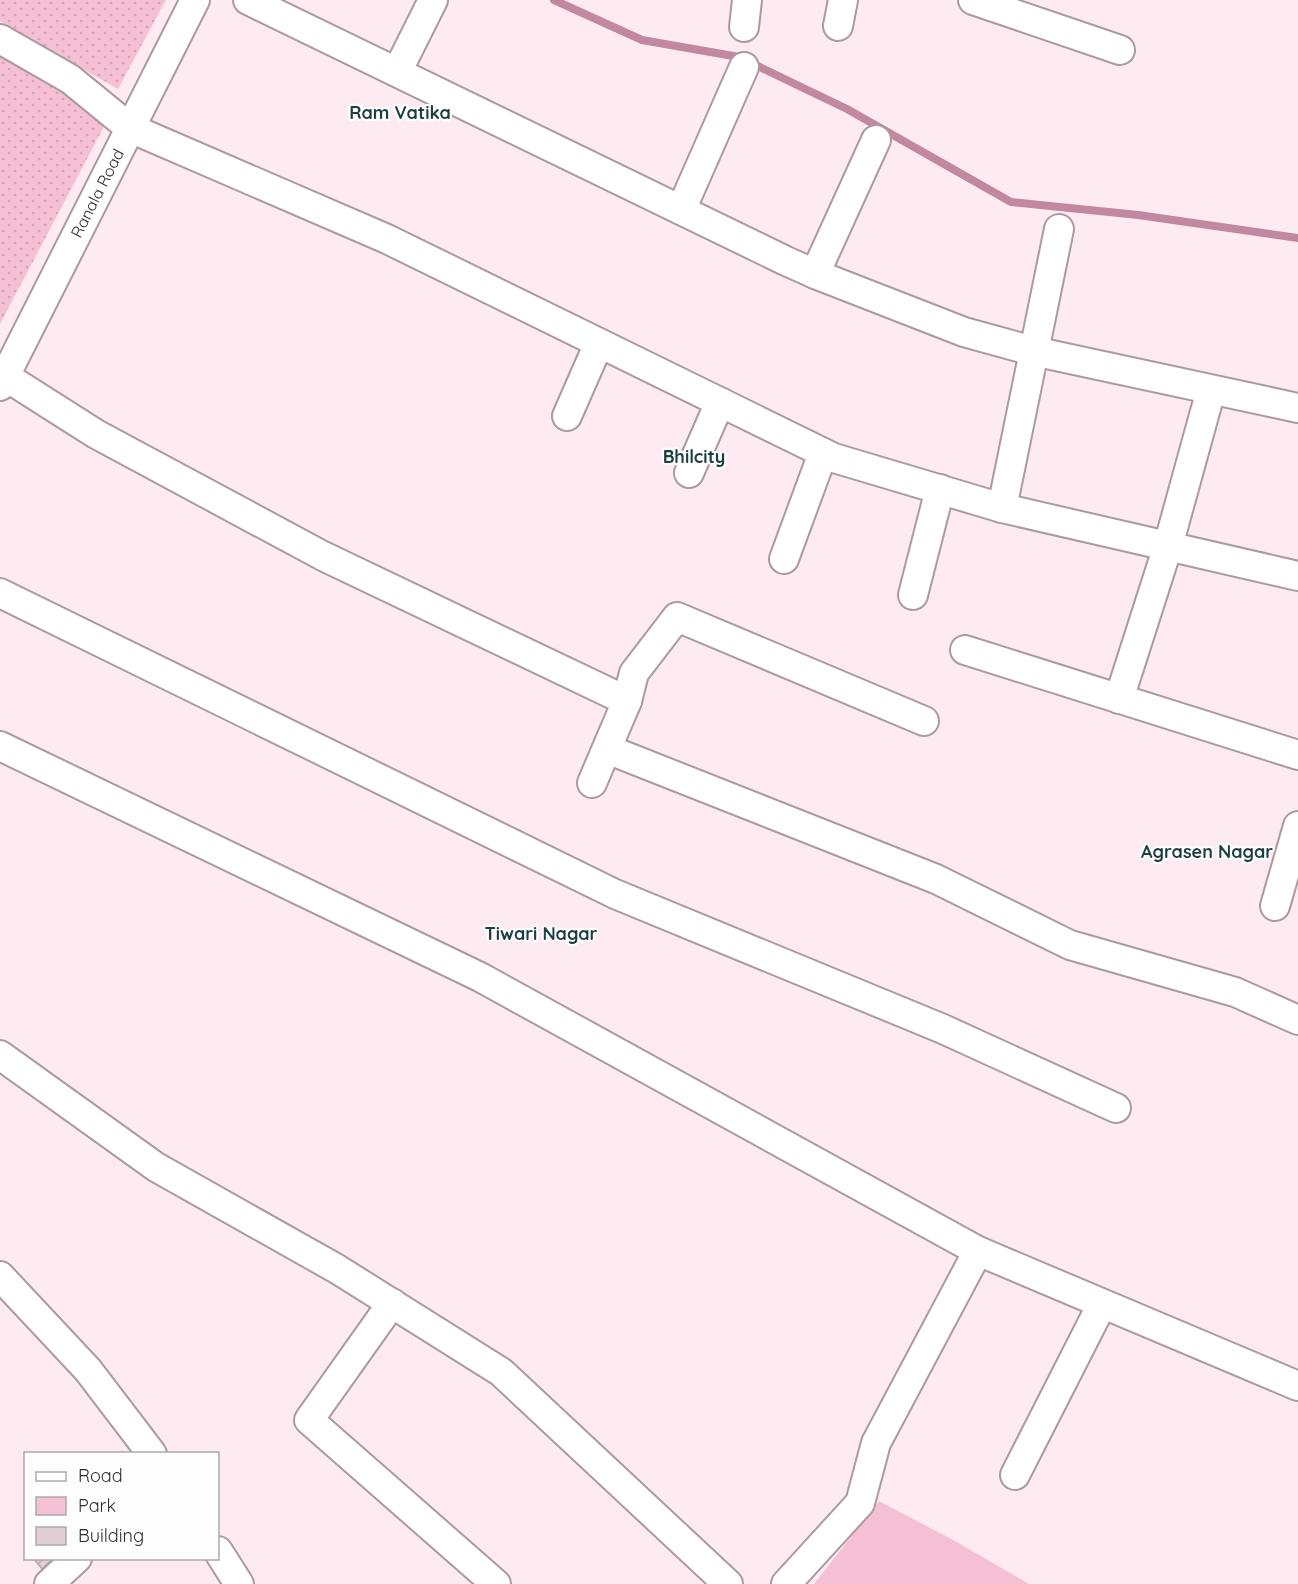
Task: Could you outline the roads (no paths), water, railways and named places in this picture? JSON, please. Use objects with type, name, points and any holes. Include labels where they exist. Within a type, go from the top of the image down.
[{"type":"street","name":"Ranala Road","points":[[2,378],[195,0]]},
{"type":"street","points":[[248,0],[815,274],[964,332],[1033,351],[1298,408]]},
{"type":"street","points":[[397,72],[433,0]]},
{"type":"street","points":[[973,0],[1120,50]]},
{"type":"street","points":[[0,39],[69,79],[130,128],[387,239],[834,458],[1002,508],[1298,576]]},
{"type":"street","points":[[681,210],[744,67]]},
{"type":"street","points":[[815,274],[876,140]]},
{"type":"street","points":[[1002,508],[1059,229]]},
{"type":"street","points":[[567,416],[599,343]]},
{"type":"street","points":[[2,378],[96,434],[323,556],[627,700]]},
{"type":"street","points":[[1119,699],[1168,546],[1210,390]]},
{"type":"street","points":[[690,473],[720,402]]},
{"type":"street","points":[[784,559],[823,453]]},
{"type":"street","points":[[913,595],[939,489]]},
{"type":"street","points":[[0,593],[615,894],[943,1029],[1116,1108]]},
{"type":"street","points":[[592,783],[627,700],[634,674],[676,617],[924,721]]},
{"type":"street","points":[[965,650],[1298,755]]},
{"type":"street","points":[[0,746],[480,977],[978,1251],[1298,1386]]},
{"type":"street","points":[[606,749],[936,879],[1070,945],[1235,992],[1298,1020]]},
{"type":"street","points":[[1275,906],[1298,826]]},
{"type":"street","points":[[0,1055],[156,1167],[337,1269],[501,1372],[728,1584]]},
{"type":"street","points":[[786,1584],[860,1503],[876,1443],[978,1251]]},
{"type":"street","points":[[1,1278],[88,1370],[150,1452]]},
{"type":"street","points":[[392,1303],[309,1420],[496,1584]]},
{"type":"street","points":[[1015,1475],[1102,1304]]},
{"type":"street","points":[[219,1553],[239,1584]]},
{"type":"street","points":[[49,1584],[75,1560]]},
{"type":"waterway","points":[[554,0],[642,40],[739,57],[847,109],[1011,202],[1138,215],[1298,238]]},
{"type":"district","name":"Ram Vatika","points":[[400,113]]},
{"type":"district","name":"Bhilcity","points":[[694,457]]},
{"type":"district","name":"Agrasen Nagar","points":[[1207,852]]},
{"type":"district","name":"Tiwari Nagar","points":[[541,934]]}]
